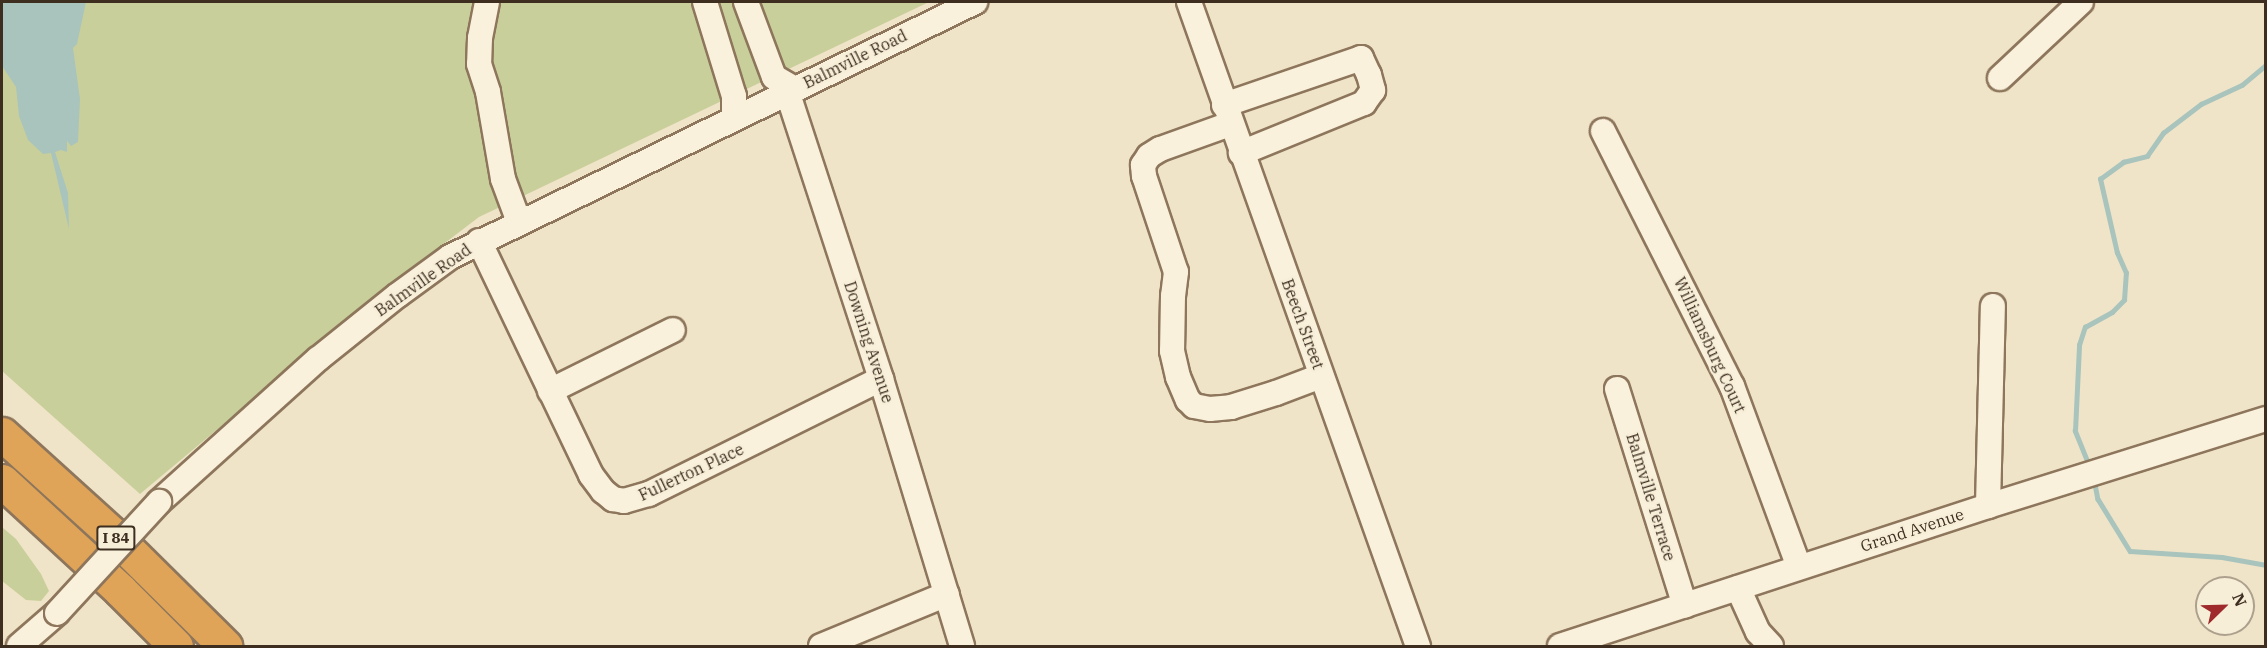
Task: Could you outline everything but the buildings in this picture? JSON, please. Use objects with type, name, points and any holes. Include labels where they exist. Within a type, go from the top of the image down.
[{"type":"highway","name":"I 84","points":[[2,434],[111,533],[225,646]]},
{"type":"highway","name":"I 84","points":[[2,481],[106,577],[176,646]]},
{"type":"street","points":[[487,2],[480,38],[479,64],[488,92],[503,178],[519,222]]},
{"type":"street","points":[[705,2],[734,96],[734,117]]},
{"type":"street","points":[[746,2],[774,77],[790,90]]},
{"type":"street","name":"Balmville Road","points":[[19,646],[57,613],[159,502],[318,359],[450,257],[734,117],[975,2]]},
{"type":"street","name":"Beech Street","points":[[1189,2],[1227,115],[1418,646]]},
{"type":"street","points":[[2000,78],[2080,2]]},
{"type":"street","points":[[1241,153],[1364,103],[1373,90],[1361,58],[1227,115],[1160,149],[1149,156],[1143,165],[1144,176],[1176,272],[1172,351],[1178,376],[1188,400],[1194,406],[1210,410],[1231,407],[1321,376]]},
{"type":"street","name":"Downing Avenue","points":[[790,90],[962,646]]},
{"type":"street","name":"Williamsburg Court","points":[[1603,131],[1732,386],[1798,567]]},
{"type":"street","name":"Fullerton Place","points":[[479,241],[591,475],[603,491],[613,499],[624,501],[649,494],[881,379]]},
{"type":"street","points":[[1988,506],[1993,306]]},
{"type":"street","points":[[550,392],[674,330]]},
{"type":"street","name":"Balmville Terrace","points":[[1617,389],[1685,606]]},
{"type":"street","name":"Grand Avenue","points":[[1560,646],[1798,567],[2265,419]]},
{"type":"street","points":[[1738,588],[1758,632],[1771,646]]},
{"type":"street","points":[[821,646],[947,594]]},
{"type":"green space","points":[[2,2],[929,2],[479,217],[395,281],[140,494],[2,371]]},
{"type":"green space","points":[[2,527],[16,539],[41,574],[49,591],[41,601],[26,600],[2,581]]},
{"type":"water","points":[[2,2],[86,2],[77,44],[73,48],[80,99],[78,142],[71,146],[67,141],[67,152],[61,150],[55,152],[68,193],[69,229],[51,153],[43,154],[28,140],[19,116],[16,87],[2,66]]},
{"type":"waterway","points":[[2089,466],[2075,431],[2079,345],[2085,327],[2112,312],[2124,300],[2126,273],[2117,253],[2100,179],[2123,162],[2147,156],[2163,133],[2201,104],[2242,85],[2266,65]]},
{"type":"waterway","points":[[2094,479],[2098,499],[2130,551],[2222,557],[2266,565]]}]
